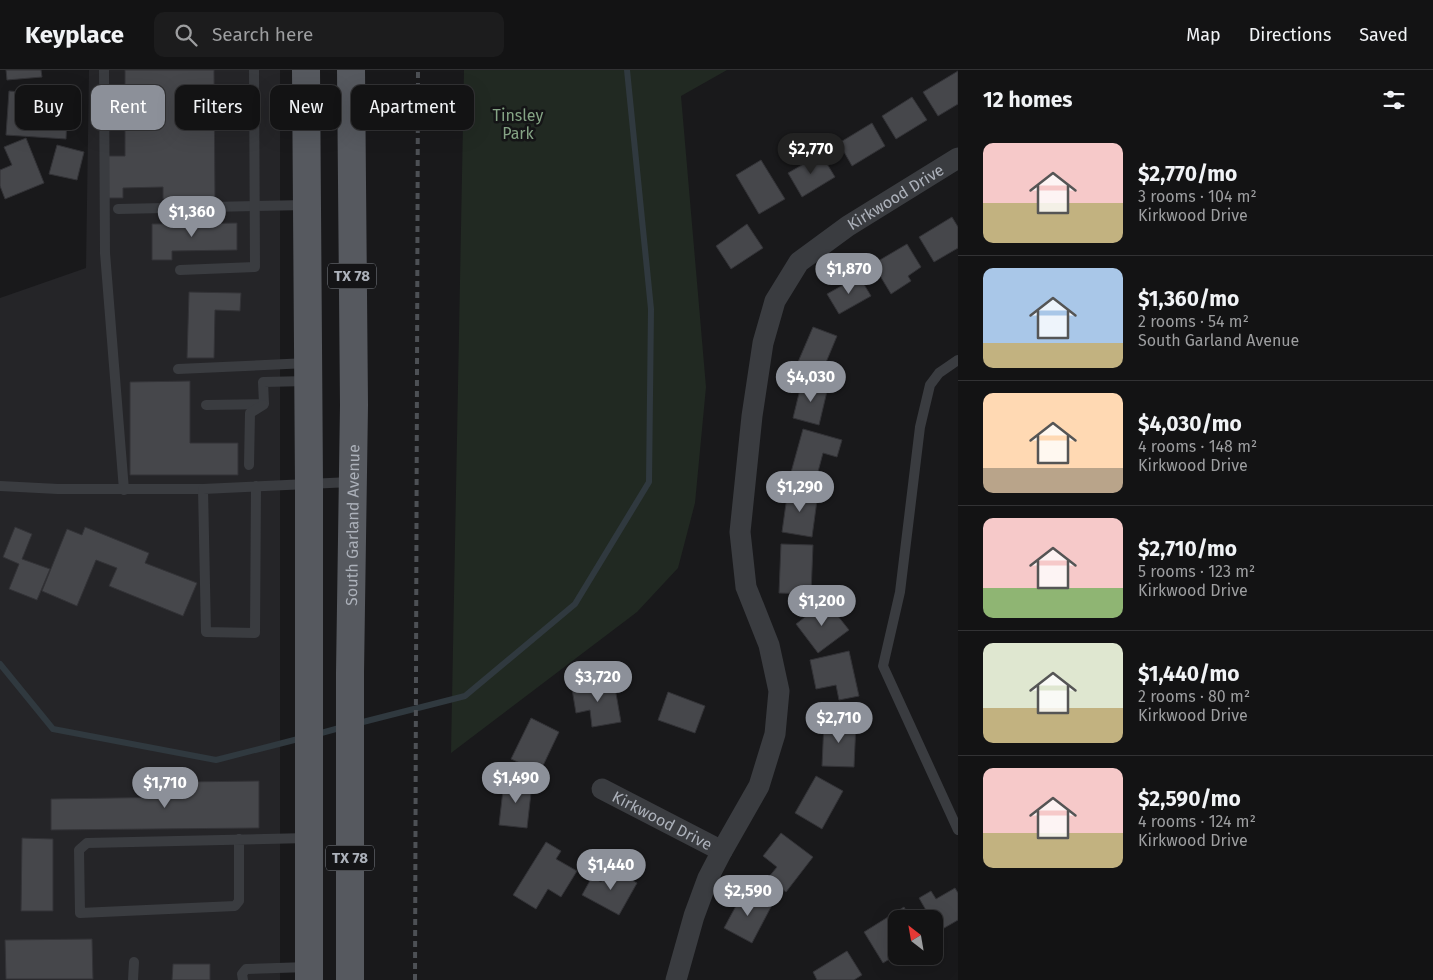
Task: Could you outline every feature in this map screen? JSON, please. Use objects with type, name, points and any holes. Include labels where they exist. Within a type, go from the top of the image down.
[{"type":"main road","name":"TX 78","points":[[306,70],[310,483],[308,973]]},
{"type":"main road","name":"South Garland Avenue","points":[[350,980],[350,724],[353,482],[351,70]]},
{"type":"street","name":"Kirkwood Drive","points":[[676,980],[694,916],[708,878],[759,786],[776,734],[779,691],[769,645],[746,587],[740,532],[752,416],[763,343],[775,301],[799,262],[848,226],[958,158]]},
{"type":"street","name":"Kirkwood Drive","points":[[602,789],[722,851]]},
{"type":"lane","points":[[104,70],[105,253],[124,490]]},
{"type":"lane","points":[[180,270],[255,268],[254,70]]},
{"type":"lane","points":[[118,209],[308,206]]},
{"type":"lane","points":[[958,360],[939,373],[930,385],[920,427],[900,592],[883,666],[958,830]]},
{"type":"lane","points":[[178,369],[309,372]]},
{"type":"lane","points":[[264,404],[263,382],[309,372]]},
{"type":"lane","points":[[206,405],[264,404]]},
{"type":"lane","points":[[250,465],[250,413],[264,404]]},
{"type":"lane","points":[[0,486],[9,488],[124,490],[204,489],[353,482]]},
{"type":"lane","points":[[204,489],[206,632],[255,633],[256,486]]},
{"type":"lane","points":[[239,839],[239,901],[235,906],[80,913],[79,850],[87,843],[239,839],[309,838]]},
{"type":"lane","points":[[134,962],[134,980]]},
{"type":"lane","points":[[242,980],[242,974],[246,969],[308,973]]},
{"type":"shaded area","points":[[89,70],[280,70],[280,85],[270,85],[270,130],[280,130],[280,980],[0,980],[0,298],[86,268]]},
{"type":"green space","name":"Tinsley Park","points":[[464,70],[727,70],[681,96],[706,387],[695,503],[678,568],[637,612],[451,753],[463,130],[474,130],[474,85],[464,85]]},
{"type":"building","points":[[6,70],[41,70],[42,77],[7,80]]},
{"type":"building","points":[[125,70],[214,70],[214,85],[175,85],[175,130],[214,130],[215,199],[163,199],[163,187],[123,188],[123,198],[106,198],[106,156],[125,156],[125,130],[165,130],[165,85],[125,85]]},
{"type":"building","points":[[958,71],[958,104],[938,116],[923,92]]},
{"type":"building","points":[[9,91],[15,91],[15,130],[66,130],[66,139],[6,135]]},
{"type":"building","points":[[912,97],[927,120],[896,139],[882,116]]},
{"type":"building","points":[[872,123],[885,146],[852,166],[839,143]]},
{"type":"building","points":[[26,138],[44,183],[5,199],[0,186],[0,170],[12,165],[4,147]]},
{"type":"building","points":[[57,145],[84,152],[77,180],[49,174]]},
{"type":"building","points":[[821,154],[835,177],[802,197],[788,173]]},
{"type":"building","points":[[761,160],[785,199],[759,214],[736,175]]},
{"type":"building","points":[[952,217],[958,227],[958,248],[934,262],[919,237]]},
{"type":"building","points":[[237,223],[237,250],[172,251],[172,260],[152,260],[152,224]]},
{"type":"building","points":[[747,224],[763,248],[731,269],[716,246]]},
{"type":"building","points":[[907,244],[921,267],[908,276],[911,281],[891,294],[873,264]]},
{"type":"building","points":[[859,276],[871,296],[839,314],[827,294]]},
{"type":"building","points":[[189,292],[241,293],[240,311],[215,310],[214,358],[187,358]]},
{"type":"building","points":[[813,327],[837,336],[822,372],[798,362]]},
{"type":"building","points":[[190,381],[190,443],[238,443],[238,475],[130,475],[130,382]]},
{"type":"building","points":[[802,381],[828,387],[819,425],[793,418]]},
{"type":"building","points":[[803,429],[842,440],[837,457],[823,453],[815,483],[790,476]]},
{"type":"building","points":[[788,489],[818,493],[812,537],[782,532]]},
{"type":"building","points":[[15,527],[32,534],[22,559],[50,569],[37,600],[9,589],[19,564],[3,557]]},
{"type":"building","points":[[85,527],[149,553],[145,563],[197,583],[183,616],[109,586],[117,568],[96,560],[77,606],[42,591],[67,529],[82,535]]},
{"type":"building","points":[[781,544],[813,545],[811,594],[779,593]]},
{"type":"building","points":[[826,601],[849,630],[818,653],[796,624]]},
{"type":"building","points":[[849,651],[859,696],[839,700],[836,685],[816,689],[810,660]]},
{"type":"building","points":[[614,682],[621,722],[592,727],[590,710],[576,713],[572,689]]},
{"type":"building","points":[[668,692],[705,706],[695,733],[658,720]]},
{"type":"building","points":[[531,718],[559,732],[540,772],[511,759]]},
{"type":"building","points":[[824,722],[856,723],[854,767],[822,766]]},
{"type":"building","points":[[816,776],[843,791],[822,829],[795,813]]},
{"type":"building","points":[[259,781],[259,828],[51,830],[51,799],[179,797],[179,782]]},
{"type":"building","points":[[504,781],[532,784],[527,828],[499,825]]},
{"type":"building","points":[[781,833],[813,857],[786,892],[768,878],[777,867],[763,856]]},
{"type":"building","points":[[22,838],[53,839],[53,911],[21,911]]},
{"type":"building","points":[[546,842],[561,851],[556,859],[577,871],[561,897],[548,889],[536,909],[513,895]]},
{"type":"building","points":[[609,867],[637,883],[619,915],[582,895],[592,877],[601,882]]},
{"type":"building","points":[[955,888],[958,893],[958,920],[943,929],[943,910],[926,910],[919,898],[931,891],[936,899]]},
{"type":"building","points":[[744,891],[772,905],[752,943],[724,928]]},
{"type":"building","points":[[888,917],[888,960],[883,963],[864,932]]},
{"type":"building","points":[[92,939],[93,979],[6,979],[5,940]]},
{"type":"building","points":[[847,951],[862,975],[854,980],[817,980],[813,972]]},
{"type":"building","points":[[173,964],[210,964],[210,980],[172,980]]},
{"type":"waterway","points":[[355,724],[465,696],[575,604],[649,482],[651,309],[627,70]]},
{"type":"waterway","points":[[0,664],[53,729],[216,760],[302,738]]},
{"type":"waterway","points":[[314,735],[343,727]]},
{"type":"railway","points":[[415,980],[418,70]]}]
